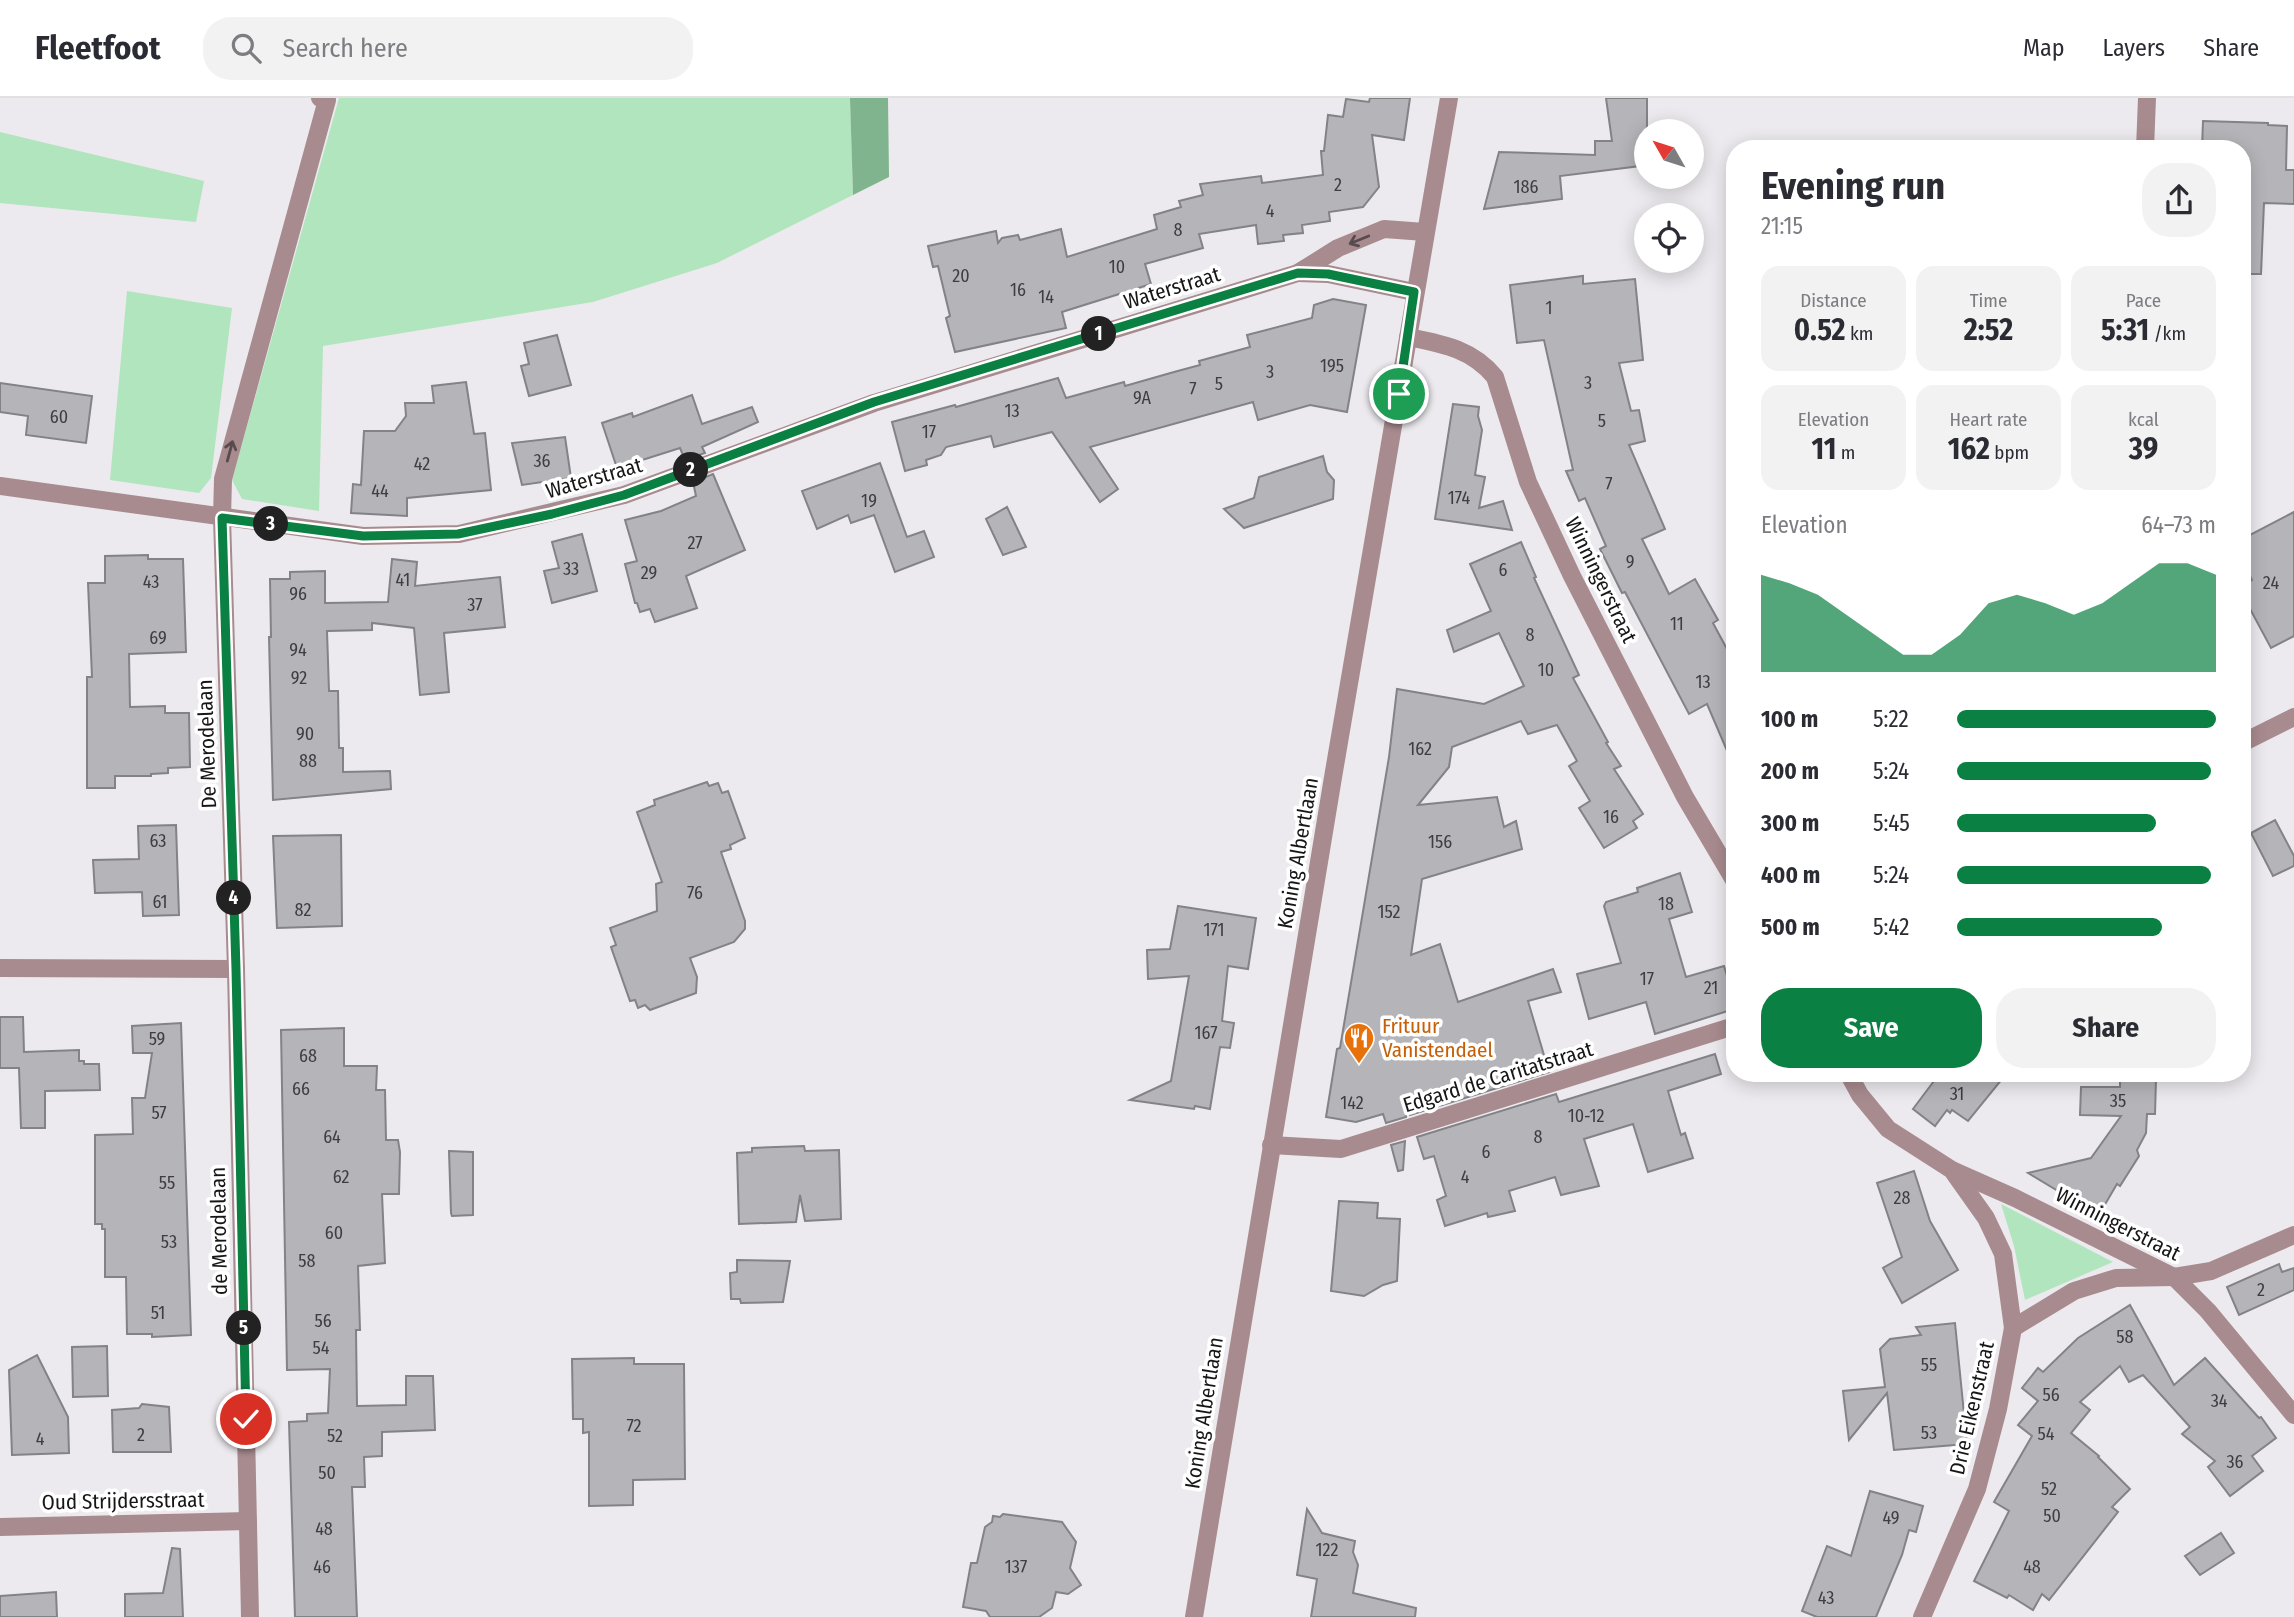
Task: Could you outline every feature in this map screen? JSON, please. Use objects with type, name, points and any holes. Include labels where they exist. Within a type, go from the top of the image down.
[{"type":"street","name":"De Merodelaan","points":[[236,969],[223,479],[327,100],[320,98]]},
{"type":"street","name":"Koning Albertlaan","points":[[1194,1617],[1414,292],[1449,98]]},
{"type":"street","points":[[2145,140],[2147,98]]},
{"type":"street","name":"Waterstraat","points":[[0,486],[363,536],[458,534],[624,495],[874,402],[1298,273],[1338,248],[1384,229],[1425,232]]},
{"type":"street","name":"Waterstraat","points":[[1298,273],[1328,274],[1414,292]]},
{"type":"street","name":"Winningerstraat","points":[[1408,338],[1465,352],[1484,364],[1496,377],[1528,482],[1572,576],[1685,797],[1726,866]]},
{"type":"street","points":[[2251,732],[2294,717]]},
{"type":"street","points":[[0,968],[236,969]]},
{"type":"street","name":"de Merodelaan","points":[[236,969],[250,1617]]},
{"type":"street","name":"Edgard de Caritatstraat","points":[[1271,1145],[1341,1149],[1726,1029]]},
{"type":"street","name":"Winningerstraat","points":[[1853,1082],[1888,1129],[1952,1170],[2015,1198],[2174,1277],[2208,1311],[2294,1415]]},
{"type":"street","name":"Winningerstraat","points":[[1952,1170],[1986,1218],[2003,1254],[2013,1328]]},
{"type":"street","name":"Drie Eikenstraat","points":[[1922,1617],[1977,1489],[1998,1409],[2013,1328],[2074,1291],[2116,1278],[2174,1277],[2211,1271],[2294,1235]]},
{"type":"street","name":"Oud Strijdersstraat","points":[[0,1527],[248,1521]]},
{"type":"green space","points":[[339,98],[850,98],[853,195],[717,263],[593,302],[323,346],[319,511],[242,499],[232,480]]},
{"type":"green space","points":[[850,98],[888,98],[889,177],[853,195]]},
{"type":"green space","points":[[0,132],[204,181],[196,222],[0,203]]},
{"type":"green space","points":[[127,291],[232,308],[211,478],[199,493],[110,480]]},
{"type":"green space","points":[[2001,1204],[2113,1262],[2025,1300],[2014,1246]]},
{"type":"building","points":[[1370,98],[1410,98],[1404,140],[1372,135],[1379,187],[1363,207],[1329,212],[1330,221],[1302,225],[1303,233],[1283,235],[1284,241],[1258,244],[1256,225],[1199,234],[1203,248],[1145,264],[1151,284],[1062,312],[1066,328],[955,352],[946,318],[950,316],[938,266],[933,267],[928,246],[996,231],[998,243],[1002,238],[1018,235],[1020,240],[1061,229],[1067,257],[1157,229],[1154,215],[1181,207],[1179,201],[1203,195],[1200,184],[1261,176],[1262,183],[1323,175],[1321,151],[1324,151],[1328,115],[1343,117],[1346,99],[1369,102]]},
{"type":"building","points":[[1606,98],[1647,98],[1647,119],[1634,119],[1634,167],[1560,176],[1562,199],[1484,209],[1499,152],[1595,155],[1595,141],[1612,141]]},
{"type":"building","points":[[2203,121],[2287,126],[2286,170],[2294,170],[2294,204],[2264,203],[2261,274],[2251,274],[2251,140],[2202,140]]},
{"type":"building","points":[[1583,276],[1583,284],[1635,279],[1643,360],[1619,363],[1631,411],[1639,410],[1645,441],[1629,445],[1665,529],[1642,539],[1669,594],[1695,579],[1718,620],[1713,623],[1726,647],[1726,748],[1707,704],[1689,714],[1600,549],[1606,546],[1585,498],[1579,501],[1566,471],[1573,470],[1544,340],[1517,343],[1510,285]]},
{"type":"building","points":[[1333,299],[1366,305],[1347,412],[1310,405],[1258,420],[1253,402],[1090,447],[1118,489],[1100,502],[1052,432],[994,447],[991,436],[946,447],[941,455],[926,460],[927,465],[905,471],[892,422],[1058,378],[1066,398],[1124,382],[1125,386],[1200,365],[1199,361],[1250,347],[1247,335],[1312,318],[1314,305]]},
{"type":"building","points":[[557,335],[571,385],[529,396],[521,366],[529,364],[524,343]]},
{"type":"building","points":[[466,382],[474,434],[485,433],[491,490],[407,498],[407,516],[351,513],[353,484],[361,485],[364,431],[395,431],[406,416],[405,403],[434,403],[432,386]]},
{"type":"building","points":[[0,383],[92,396],[86,443],[26,435],[28,416],[0,412]]},
{"type":"building","points":[[692,395],[702,424],[752,407],[758,422],[702,447],[705,453],[685,460],[680,448],[617,468],[602,423],[632,413],[633,417]]},
{"type":"building","points":[[1453,404],[1479,407],[1478,416],[1482,430],[1475,475],[1485,477],[1479,508],[1503,501],[1512,530],[1435,519]]},
{"type":"building","points":[[565,437],[571,478],[522,485],[512,443]]},
{"type":"building","points":[[1323,456],[1327,472],[1334,480],[1333,499],[1244,528],[1224,509],[1254,498],[1259,477]]},
{"type":"building","points":[[880,463],[907,537],[924,531],[934,557],[895,572],[874,515],[851,523],[848,515],[817,529],[802,491]]},
{"type":"building","points":[[713,474],[745,550],[686,576],[697,608],[655,622],[650,609],[640,612],[635,603],[625,564],[637,561],[625,520],[661,511],[696,496],[693,482]]},
{"type":"building","points":[[1007,507],[1026,547],[1003,555],[986,519]]},
{"type":"building","points":[[2294,512],[2294,636],[2271,648],[2251,611],[2251,534]]},
{"type":"building","points":[[582,534],[597,591],[552,603],[544,571],[559,568],[552,542]]},
{"type":"building","points":[[1521,542],[1536,577],[1534,578],[1579,675],[1573,678],[1608,742],[1606,743],[1621,766],[1614,769],[1643,814],[1633,821],[1637,828],[1604,848],[1579,808],[1590,801],[1569,766],[1577,761],[1557,725],[1528,734],[1521,721],[1452,747],[1449,767],[1418,805],[1497,797],[1504,827],[1516,821],[1522,849],[1422,879],[1411,955],[1440,944],[1458,1002],[1553,969],[1561,992],[1528,1001],[1549,1072],[1410,1115],[1407,1105],[1406,1117],[1386,1123],[1383,1114],[1356,1122],[1326,1117],[1389,757],[1397,689],[1484,704],[1524,686],[1499,633],[1454,652],[1447,630],[1491,611],[1470,564]]},
{"type":"building","points":[[148,555],[148,559],[183,559],[186,652],[129,654],[130,707],[165,706],[165,713],[189,713],[190,767],[168,768],[168,773],[151,776],[115,776],[115,788],[87,788],[87,677],[92,677],[88,583],[105,583],[105,556]]},
{"type":"building","points":[[392,559],[417,562],[415,586],[500,577],[505,627],[444,633],[449,692],[420,695],[414,628],[372,623],[372,630],[327,631],[329,691],[338,691],[339,748],[343,748],[343,772],[390,771],[391,789],[273,800],[270,579],[290,579],[290,572],[325,571],[325,603],[388,602]]},
{"type":"building","points":[[707,782],[709,786],[718,783],[722,793],[728,791],[745,838],[730,845],[731,849],[721,852],[745,921],[745,929],[734,942],[690,958],[697,977],[696,993],[650,1010],[645,1005],[638,1008],[635,1000],[630,1001],[611,947],[616,945],[610,928],[657,911],[656,884],[662,882],[637,812],[655,805],[654,800]]},
{"type":"building","points":[[2275,820],[2294,856],[2294,866],[2273,876],[2251,833]]},
{"type":"building","points":[[176,825],[179,915],[143,916],[142,892],[95,893],[93,860],[139,859],[138,826]]},
{"type":"building","points":[[341,835],[342,926],[277,928],[273,836]]},
{"type":"building","points":[[1680,873],[1692,912],[1669,919],[1686,977],[1724,966],[1726,1012],[1655,1034],[1646,1002],[1589,1019],[1577,974],[1621,963],[1604,906],[1606,902],[1638,892],[1637,888]]},
{"type":"building","points":[[1178,906],[1256,918],[1248,969],[1228,966],[1222,1021],[1234,1023],[1230,1048],[1220,1047],[1210,1109],[1130,1100],[1171,1081],[1189,976],[1148,979],[1147,950],[1170,949]]},
{"type":"building","points":[[0,1017],[23,1017],[24,1052],[79,1050],[79,1061],[84,1061],[84,1064],[99,1064],[100,1090],[45,1091],[45,1128],[21,1128],[19,1068],[0,1068]]},
{"type":"building","points":[[181,1023],[191,1335],[152,1337],[152,1334],[127,1334],[126,1277],[105,1277],[105,1229],[102,1229],[102,1224],[95,1224],[95,1135],[133,1134],[132,1098],[145,1098],[152,1053],[133,1053],[132,1026]]},
{"type":"building","points":[[344,1028],[344,1066],[377,1066],[376,1090],[385,1090],[386,1140],[398,1140],[400,1152],[399,1194],[382,1194],[385,1263],[358,1266],[360,1330],[356,1330],[357,1406],[406,1405],[406,1376],[433,1376],[435,1430],[382,1432],[382,1456],[364,1457],[365,1487],[352,1487],[357,1617],[295,1617],[289,1422],[307,1421],[307,1414],[328,1413],[330,1369],[287,1370],[281,1030]]},
{"type":"building","points":[[1715,1054],[1721,1074],[1668,1091],[1681,1135],[1685,1133],[1693,1158],[1648,1172],[1633,1124],[1584,1139],[1599,1186],[1561,1195],[1555,1177],[1509,1191],[1515,1211],[1488,1217],[1487,1213],[1445,1226],[1437,1200],[1446,1196],[1434,1156],[1424,1159],[1417,1137],[1556,1094],[1559,1102]]},
{"type":"building","points":[[1933,1082],[2000,1082],[1968,1121],[1952,1110],[1950,1113],[1947,1110],[1935,1126],[1913,1109]]},
{"type":"building","points":[[2120,1082],[2156,1082],[2155,1114],[2147,1114],[2146,1133],[2137,1150],[2139,1156],[2120,1186],[2117,1184],[2100,1213],[2093,1212],[2028,1173],[2091,1158],[2121,1116],[2080,1115],[2081,1087],[2120,1087]]},
{"type":"building","points":[[1405,1141],[1403,1170],[1398,1171],[1391,1145]]},
{"type":"building","points":[[804,1146],[805,1151],[839,1150],[841,1219],[805,1221],[800,1195],[796,1222],[739,1224],[737,1153],[752,1152],[752,1148]]},
{"type":"building","points":[[449,1151],[473,1152],[473,1215],[452,1216]]},
{"type":"building","points":[[1914,1171],[1930,1221],[1958,1270],[1902,1303],[1883,1268],[1902,1257],[1877,1183]]},
{"type":"building","points":[[1339,1201],[1378,1203],[1377,1218],[1400,1219],[1397,1281],[1383,1285],[1364,1296],[1331,1291]]},
{"type":"building","points":[[737,1260],[790,1261],[783,1302],[741,1303],[740,1299],[731,1299],[730,1273],[737,1272]]},
{"type":"building","points":[[2279,1264],[2282,1272],[2294,1268],[2294,1290],[2239,1315],[2227,1287]]},
{"type":"building","points":[[2130,1305],[2174,1385],[2205,1358],[2259,1418],[2261,1417],[2276,1438],[2252,1456],[2263,1471],[2230,1496],[2208,1467],[2215,1461],[2182,1434],[2190,1427],[2143,1375],[2129,1382],[2120,1366],[2080,1402],[2090,1410],[2071,1433],[2099,1456],[2130,1489],[2112,1507],[2118,1512],[2049,1600],[2042,1594],[2033,1610],[2009,1595],[2007,1598],[1974,1581],[2009,1511],[1994,1502],[2032,1436],[2018,1425],[2038,1401],[2022,1388],[2038,1368],[2043,1372],[2078,1338]]},
{"type":"building","points":[[1955,1323],[1967,1444],[1894,1450],[1887,1393],[1849,1440],[1843,1391],[1885,1387],[1880,1349],[1890,1339],[1921,1335],[1916,1327]]},
{"type":"building","points":[[107,1346],[108,1396],[73,1397],[72,1347]]},
{"type":"building","points":[[37,1355],[68,1417],[69,1453],[12,1455],[9,1370]]},
{"type":"building","points":[[634,1358],[634,1364],[684,1364],[685,1479],[633,1480],[633,1505],[589,1506],[589,1432],[583,1433],[583,1419],[573,1419],[572,1359]]},
{"type":"building","points":[[142,1404],[169,1407],[171,1452],[113,1452],[112,1410],[139,1408]]},
{"type":"building","points":[[1870,1491],[1923,1506],[1916,1532],[1909,1530],[1902,1555],[1876,1617],[1817,1617],[1802,1611],[1827,1546],[1851,1556]]},
{"type":"building","points":[[1307,1509],[1322,1533],[1355,1541],[1353,1552],[1358,1565],[1353,1593],[1416,1608],[1415,1617],[1311,1617],[1317,1579],[1297,1575]]},
{"type":"building","points":[[1003,1514],[1062,1522],[1076,1542],[1070,1568],[1081,1585],[1068,1594],[1056,1592],[1052,1608],[1039,1617],[990,1617],[986,1611],[963,1607],[971,1563],[977,1563],[985,1527],[992,1522],[993,1516],[1000,1517]]},
{"type":"building","points":[[2221,1533],[2234,1553],[2200,1575],[2185,1556]]},
{"type":"building","points":[[172,1548],[180,1549],[183,1617],[125,1617],[125,1594],[163,1593]]},
{"type":"building","points":[[56,1592],[57,1617],[0,1617],[0,1596]]},
{"type":"place","name":"Frituur Vanistendael","points":[[1359,1065]]},
{"type":"route","points":[[246,1419],[222,518],[363,536],[458,534],[552,514],[624,495],[874,402],[1298,273],[1328,274],[1414,292],[1399,394]]}]
